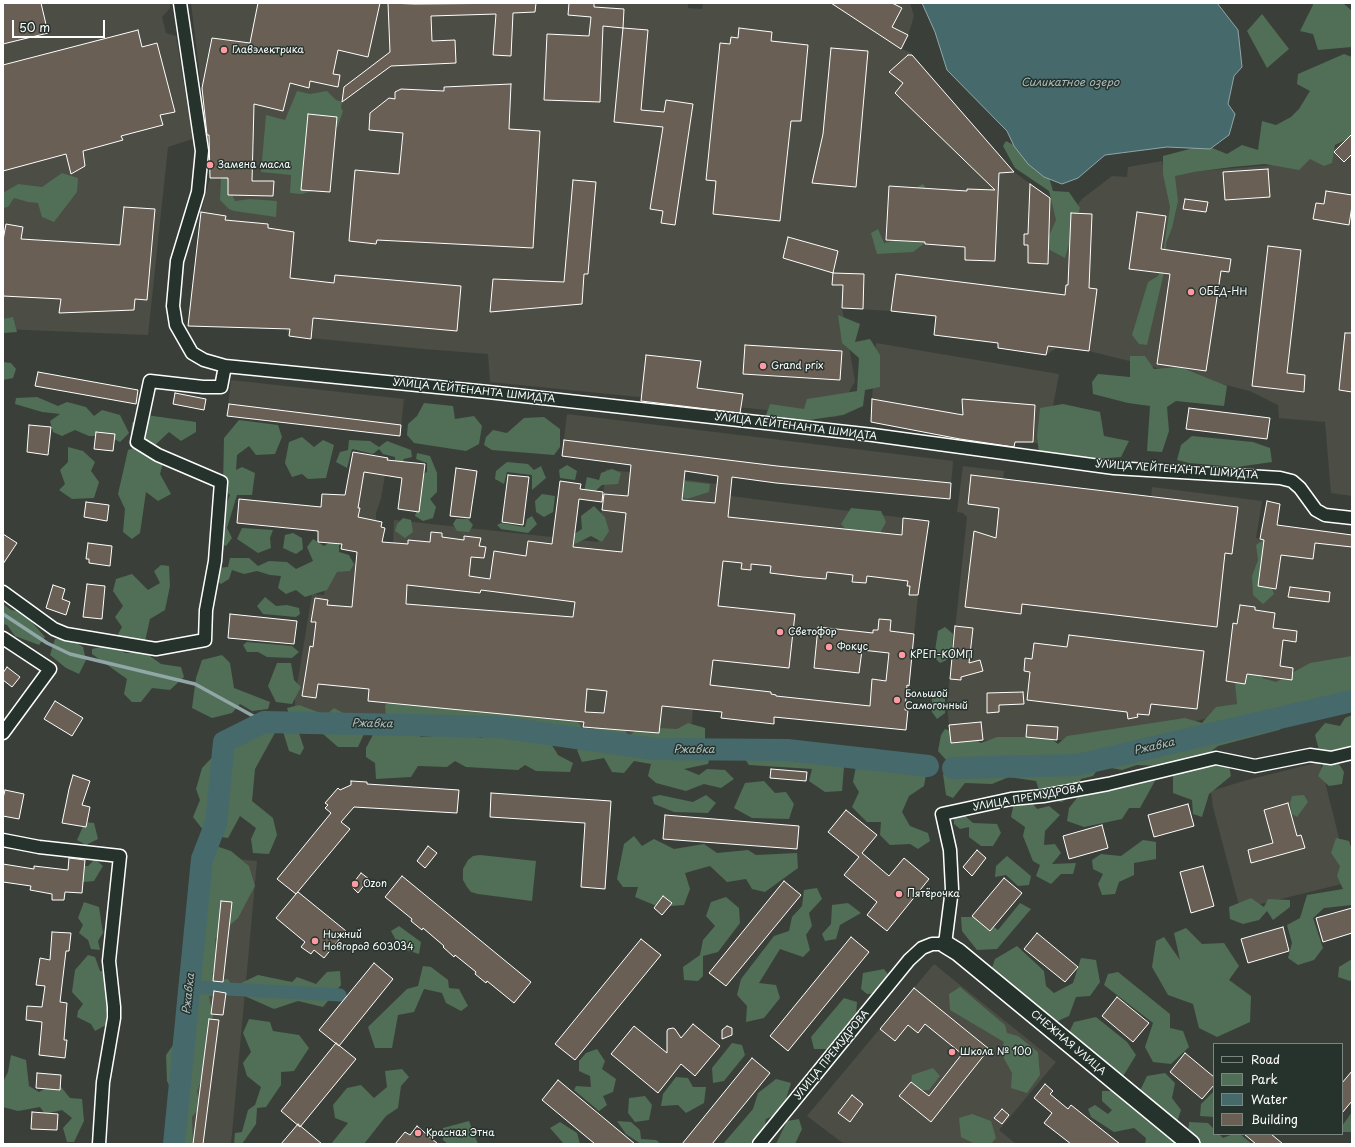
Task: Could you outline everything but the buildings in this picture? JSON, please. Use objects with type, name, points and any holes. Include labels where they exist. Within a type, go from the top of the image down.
[{"type":"street","name":"УЛИЦА ЛЕЙТЕНАНТА ШМИДТА","points":[[180,3],[202,151],[198,192],[177,260],[173,306],[176,325],[192,353],[204,360],[225,366],[488,392],[838,431],[1114,468],[1280,478],[1292,481],[1300,488],[1316,510],[1324,515],[1352,518]]},
{"type":"street","points":[[3,592],[54,629],[66,634],[156,649],[205,640],[206,610],[215,561],[221,482],[158,455],[137,442],[150,381],[203,387],[221,387],[225,366]]},
{"type":"street","points":[[3,638],[50,669],[3,733]]},
{"type":"street","name":"УЛИЦА ПРЕМУДРОВА","points":[[759,1144],[909,960],[922,948],[932,944],[945,944],[952,889],[950,850],[942,814],[1011,799],[1043,796],[1108,784],[1216,758],[1255,766],[1310,755],[1331,758],[1352,753]]},
{"type":"street","points":[[3,840],[39,847],[120,856],[109,961],[114,1018],[103,1082],[99,1144]]},
{"type":"street","name":"СНЕЖНАЯ УЛИЦА","points":[[945,944],[958,952],[1191,1144]]},
{"type":"shaded area","points":[[3,3],[170,3],[170,8],[162,17],[166,33],[176,36],[193,139],[168,147],[148,335],[3,329]]},
{"type":"shaded area","points":[[191,3],[688,3],[688,8],[702,9],[703,3],[910,3],[914,16],[908,35],[901,49],[910,52],[1014,172],[1071,213],[1082,199],[1112,176],[1127,177],[1128,167],[1162,161],[1164,174],[1297,163],[1315,151],[1323,159],[1352,133],[1352,496],[1331,493],[1325,422],[1279,418],[1278,405],[1250,391],[1089,351],[1058,347],[1046,355],[998,348],[998,343],[934,335],[936,316],[842,308],[855,381],[836,417],[490,382],[488,354],[289,336],[286,329],[188,326],[201,212],[210,178],[209,150]]},
{"type":"shaded area","points":[[876,343],[1059,374],[1046,444],[1015,442],[1013,450],[871,422]]},
{"type":"shaded area","points":[[231,380],[404,399],[400,436],[227,416]]},
{"type":"shaded area","points":[[567,414],[953,461],[950,499],[776,483],[562,456]]},
{"type":"shaded area","points":[[353,452],[388,458],[381,498],[376,513],[376,521],[382,522],[381,527],[385,528],[379,557],[341,549],[343,537],[343,505]]},
{"type":"shaded area","points":[[963,466],[1004,471],[1003,479],[1151,497],[1152,487],[1262,501],[1256,538],[1260,539],[1262,524],[1352,535],[1352,664],[1210,718],[1102,740],[1057,740],[1026,737],[951,743],[947,705],[967,517],[963,513],[957,512]],"holes":[[[1240,605],[1255,607],[1245,684],[1226,681],[1233,623],[1237,624]]]},
{"type":"shaded area","points":[[606,469],[717,484],[716,489],[731,491],[730,496],[929,521],[918,595],[909,686],[907,686],[905,709],[908,710],[906,730],[719,710],[718,712],[693,709],[690,743],[652,743],[501,721],[295,715],[295,698],[312,594],[324,595],[328,561],[425,573],[408,540],[408,544],[393,543],[394,520],[598,542]]},
{"type":"shaded area","points":[[1320,762],[1350,882],[1240,909],[1213,807],[1211,791],[1247,780]]},
{"type":"shaded area","points":[[214,857],[257,861],[231,1144],[190,1144]]},
{"type":"shaded area","name":"Школа № 100","points":[[934,964],[1056,1062],[999,1130],[1016,1144],[844,1144],[807,1116]]},
{"type":"green space","points":[[1312,3],[1343,3],[1352,11],[1352,47],[1318,50],[1313,34],[1300,31],[1313,5]]},
{"type":"green space","points":[[1262,14],[1289,49],[1267,68],[1247,31]]},
{"type":"green space","points":[[1344,54],[1352,57],[1352,137],[1335,145],[1332,163],[1324,166],[1310,159],[1299,170],[1265,164],[1194,172],[1175,176],[1178,201],[1172,228],[1166,243],[1165,268],[1147,345],[1139,344],[1132,335],[1148,282],[1158,276],[1161,266],[1170,207],[1163,174],[1163,156],[1205,145],[1227,154],[1242,145],[1258,150],[1262,121],[1276,125],[1291,117],[1299,109],[1310,91],[1297,84],[1298,74]]},
{"type":"green space","points":[[297,91],[310,94],[327,91],[336,100],[342,102],[341,108],[343,111],[338,126],[317,162],[313,191],[301,194],[290,193],[291,175],[261,172],[266,115],[285,120]]},
{"type":"green space","points":[[223,136],[233,164],[233,197],[235,201],[250,199],[277,201],[276,217],[234,211],[229,209],[220,200]]},
{"type":"green space","points":[[1006,141],[1027,152],[1048,174],[1053,191],[1069,192],[1080,208],[1065,258],[1044,247],[1056,220],[1049,191],[1015,168],[1003,146]]},
{"type":"green space","points":[[62,173],[78,178],[77,192],[54,222],[42,217],[38,203],[14,198],[8,207],[3,208],[3,193],[18,184],[42,187]]},
{"type":"green space","points":[[923,184],[931,197],[929,240],[913,252],[877,254],[871,233],[878,229],[884,243],[912,237],[916,188]]},
{"type":"green space","points":[[838,315],[860,324],[855,342],[870,339],[880,355],[880,387],[865,390],[863,406],[843,415],[809,420],[792,430],[765,418],[770,404],[804,409],[807,399],[857,391],[859,358],[842,343]]},
{"type":"green space","points":[[13,317],[17,332],[3,333],[3,319]]},
{"type":"green space","points":[[1130,356],[1145,356],[1154,369],[1180,367],[1227,386],[1224,406],[1176,401],[1167,407],[1169,431],[1162,452],[1147,451],[1150,406],[1128,403],[1093,394],[1092,382],[1098,374],[1130,377]]},
{"type":"green space","points":[[3,362],[11,363],[16,369],[13,378],[3,380]]},
{"type":"green space","points":[[37,397],[58,406],[67,402],[86,407],[94,416],[102,410],[120,415],[129,433],[120,442],[108,436],[89,436],[75,430],[62,436],[53,432],[50,421],[60,414],[42,412],[15,404],[16,398]]},
{"type":"green space","points":[[424,403],[453,406],[455,419],[474,416],[482,426],[479,444],[466,451],[414,443],[407,435],[408,424],[417,416]]},
{"type":"green space","points":[[1063,404],[1100,412],[1104,436],[1129,441],[1121,457],[1081,460],[1039,453],[1037,436],[1040,408]]},
{"type":"green space","points":[[146,415],[196,422],[196,432],[181,441],[169,432],[152,448],[164,459],[160,474],[171,494],[158,501],[146,492],[140,533],[132,539],[123,532],[125,509],[118,494],[128,450],[142,445],[131,434],[132,423]]},
{"type":"green space","points":[[544,417],[560,429],[560,447],[554,455],[492,450],[484,445],[486,437],[493,430],[507,433],[524,418]]},
{"type":"green space","points":[[239,420],[278,425],[282,437],[275,454],[256,455],[249,446],[237,455],[236,470],[242,467],[255,473],[252,495],[237,495],[227,528],[232,538],[226,546],[220,543],[220,537],[224,530],[220,518],[230,495],[223,488],[224,438]]},
{"type":"green space","points":[[1192,436],[1253,442],[1270,448],[1272,462],[1237,467],[1189,463],[1177,460],[1181,445]]},
{"type":"green space","points":[[302,437],[314,447],[323,440],[334,445],[326,478],[308,479],[302,474],[292,477],[285,463],[289,442]]},
{"type":"green space","points":[[349,440],[370,441],[379,447],[387,441],[411,450],[412,457],[404,459],[400,468],[395,465],[395,457],[383,454],[379,449],[373,454],[352,449],[347,468],[336,462],[340,452],[348,450]]},
{"type":"green space","points":[[68,447],[83,451],[95,462],[91,471],[99,482],[94,498],[72,499],[59,490],[65,484],[60,470],[68,462]]},
{"type":"green space","points":[[417,453],[430,456],[437,473],[437,492],[430,499],[436,507],[433,518],[423,521],[415,516],[419,502],[411,480],[427,472],[427,463],[416,459]]},
{"type":"green space","points":[[507,462],[528,464],[534,470],[541,466],[546,478],[532,490],[532,475],[507,472],[504,484],[495,479],[496,471]]},
{"type":"green space","points":[[567,465],[577,471],[575,480],[560,478],[559,470]]},
{"type":"green space","points":[[612,469],[621,473],[618,484],[602,485],[592,494],[584,492],[587,477],[599,480],[601,473]]},
{"type":"green space","points":[[683,481],[710,484],[709,492],[687,499],[678,495]]},
{"type":"green space","points":[[542,494],[555,496],[553,512],[544,517],[536,512],[535,501]]},
{"type":"green space","points":[[594,506],[605,517],[609,531],[602,542],[591,536],[575,544],[571,536],[582,529],[581,516]]},
{"type":"green space","points":[[851,508],[881,511],[886,522],[879,535],[850,533],[841,524]]},
{"type":"green space","points":[[532,516],[537,524],[528,533],[501,529],[497,525],[501,523],[525,527],[527,519]]},
{"type":"green space","points":[[403,518],[411,520],[413,532],[405,538],[395,531],[397,524]]},
{"type":"green space","points":[[456,519],[468,519],[473,525],[469,532],[457,531],[453,524]]},
{"type":"green space","points":[[242,528],[273,530],[270,538],[271,548],[258,553],[237,539]]},
{"type":"green space","points":[[293,533],[302,538],[303,549],[296,554],[283,548],[285,535]]},
{"type":"green space","points":[[1268,537],[1268,578],[1274,594],[1263,604],[1253,595],[1252,576],[1258,560],[1256,545]]},
{"type":"green space","points":[[313,539],[324,546],[335,539],[339,541],[339,552],[349,555],[354,564],[350,571],[337,572],[327,590],[305,597],[296,590],[286,594],[278,588],[281,576],[270,575],[257,571],[244,574],[232,570],[229,579],[221,584],[213,577],[216,568],[228,567],[230,558],[249,558],[258,566],[269,561],[287,562],[296,569],[313,561],[307,547]]},
{"type":"green space","points":[[161,565],[169,566],[170,586],[165,610],[150,619],[145,641],[121,642],[118,634],[122,627],[115,617],[123,606],[113,591],[116,579],[132,574],[148,590],[160,583],[154,571]]},
{"type":"green space","points":[[265,597],[276,606],[287,605],[299,608],[300,614],[296,617],[263,614],[257,606]]},
{"type":"green space","points":[[3,604],[11,610],[23,612],[45,637],[39,645],[15,636],[7,625],[3,624]]},
{"type":"green space","points":[[1241,612],[1256,655],[1262,678],[1276,682],[1310,663],[1352,656],[1352,698],[1342,701],[1325,713],[1298,716],[1279,730],[1218,746],[1205,756],[1159,766],[1137,765],[1122,770],[1100,766],[1093,776],[1081,779],[1074,794],[1062,802],[1042,799],[1036,781],[1009,777],[992,784],[965,783],[953,798],[946,795],[943,774],[963,770],[963,762],[947,761],[938,751],[941,735],[945,729],[973,738],[981,743],[997,737],[1049,737],[1058,744],[1067,736],[1185,718],[1202,723],[1216,707],[1237,704],[1234,672],[1234,630]]},
{"type":"green space","points":[[945,627],[953,634],[951,658],[940,663],[934,657],[938,631]]},
{"type":"green space","points":[[68,637],[83,647],[86,660],[79,674],[66,668],[50,655],[55,639]]},
{"type":"green space","points":[[247,642],[292,646],[299,652],[292,658],[267,657],[258,652],[247,652],[243,645]]},
{"type":"green space","points":[[112,644],[125,653],[146,653],[161,664],[181,667],[184,677],[170,690],[152,688],[141,702],[132,702],[124,694],[127,679],[92,654],[92,649]]},
{"type":"green space","points":[[222,655],[230,663],[234,688],[270,702],[268,709],[252,711],[240,704],[232,713],[212,718],[192,708],[196,678],[202,660]]},
{"type":"green space","points":[[277,663],[291,663],[294,680],[301,687],[292,704],[276,702],[268,686]]},
{"type":"green space","points":[[939,691],[945,695],[945,713],[937,719],[932,712],[932,696]]},
{"type":"green space","points":[[398,697],[563,710],[580,724],[583,735],[565,740],[508,724],[475,724],[467,722],[387,719],[385,705]]},
{"type":"green space","points":[[299,705],[326,715],[334,708],[358,721],[364,734],[358,747],[338,747],[323,734],[299,733],[304,748],[300,755],[289,751],[282,728],[290,718],[287,708]]},
{"type":"green space","points":[[262,715],[273,717],[276,731],[255,769],[252,801],[273,818],[277,835],[269,854],[253,853],[251,839],[256,828],[240,816],[228,838],[207,835],[193,817],[200,800],[196,789],[202,768],[219,750],[224,735],[254,724]]},
{"type":"green space","points":[[1352,715],[1352,749],[1350,747],[1329,753],[1319,750],[1315,735],[1325,723],[1340,726],[1345,718]]},
{"type":"green space","points":[[603,720],[619,723],[629,736],[640,727],[677,729],[688,723],[705,728],[705,742],[711,754],[708,764],[684,769],[699,775],[707,769],[725,770],[734,779],[721,788],[704,784],[686,791],[656,783],[648,776],[651,764],[634,761],[624,773],[612,772],[604,758],[582,762],[577,750],[590,743],[592,731]]},
{"type":"green space","points":[[413,730],[421,737],[461,734],[482,738],[489,732],[503,738],[515,735],[550,742],[558,755],[573,763],[570,772],[536,771],[525,765],[518,770],[466,767],[455,761],[447,767],[418,766],[411,777],[376,779],[375,763],[366,757],[366,748],[375,731]]},
{"type":"green space","points":[[853,747],[877,749],[892,756],[902,752],[922,759],[927,769],[924,786],[909,796],[902,812],[910,826],[928,833],[930,841],[918,849],[910,844],[890,845],[880,835],[881,822],[867,822],[852,807],[859,792],[853,782],[856,766],[844,767],[842,791],[825,792],[809,781],[812,769],[749,765],[743,756],[798,754],[805,760],[813,756],[843,760]]},
{"type":"green space","points":[[1212,760],[1229,766],[1231,776],[1209,794],[1202,817],[1193,814],[1192,800],[1173,793],[1173,772]]},
{"type":"green space","points":[[1337,761],[1344,772],[1342,784],[1329,786],[1318,776],[1324,763]]},
{"type":"green space","points":[[1150,770],[1156,779],[1140,808],[1129,808],[1122,819],[1084,827],[1067,821],[1069,808],[1081,793]]},
{"type":"green space","points":[[764,781],[775,793],[786,792],[794,804],[789,819],[752,818],[734,808],[745,783]]},
{"type":"green space","points":[[660,795],[693,802],[706,795],[716,803],[708,813],[674,812],[654,804],[652,797]]},
{"type":"green space","points":[[1304,795],[1308,802],[1297,817],[1292,814],[1290,803],[1292,796]]},
{"type":"green space","points":[[1030,800],[1037,809],[1049,806],[1060,815],[1045,831],[1044,845],[1055,844],[1061,853],[1052,864],[1076,863],[1073,874],[1061,874],[1051,884],[1036,876],[1040,865],[1033,861],[1023,836],[1025,827],[1011,817],[1014,803]]},
{"type":"green space","points":[[963,814],[973,823],[997,824],[1001,833],[993,846],[981,846],[969,837],[969,827],[960,829],[954,824],[954,816]]},
{"type":"green space","points":[[85,822],[94,823],[98,839],[86,845],[77,840]]},
{"type":"green space","points":[[634,836],[642,846],[654,839],[674,849],[704,844],[717,853],[748,850],[756,855],[797,853],[798,868],[765,892],[752,889],[746,879],[727,882],[710,866],[685,873],[690,889],[684,905],[659,907],[635,897],[638,887],[623,887],[617,879],[624,844]]},
{"type":"green space","points":[[1336,838],[1349,841],[1352,850],[1352,905],[1324,908],[1313,918],[1323,948],[1314,960],[1298,965],[1288,958],[1292,943],[1287,925],[1300,918],[1307,895],[1343,889],[1337,876],[1340,866],[1331,853]]},
{"type":"green space","points":[[1143,840],[1156,842],[1156,859],[1134,863],[1134,875],[1119,882],[1115,894],[1102,895],[1098,884],[1103,874],[1093,869],[1092,860],[1101,854],[1121,856]]},
{"type":"green space","points":[[213,845],[231,851],[249,866],[255,886],[238,918],[215,939],[217,964],[212,974],[216,980],[228,979],[232,986],[230,995],[209,996],[213,1016],[207,1042],[208,1064],[197,1091],[201,1106],[192,1117],[193,1144],[171,1144],[172,1125],[183,1115],[167,1081],[166,1055],[194,1016],[190,1005],[192,979],[199,970],[196,950],[199,938],[193,916],[201,902],[198,865]]},
{"type":"green space","points":[[480,855],[536,861],[532,901],[471,892],[463,880],[463,869],[468,860],[473,856]]},
{"type":"green space","points":[[1007,856],[1031,876],[1029,885],[1018,886],[1006,875],[995,877],[996,866]]},
{"type":"green space","points":[[95,859],[103,866],[94,881],[75,883],[74,866],[88,866]]},
{"type":"green space","points":[[817,888],[822,899],[809,913],[812,926],[806,935],[810,950],[803,957],[780,949],[759,983],[776,985],[780,998],[764,1018],[746,1022],[747,1006],[737,995],[741,979],[774,936],[789,931],[792,917],[802,906],[804,890]]},
{"type":"green space","points":[[726,897],[739,908],[740,923],[718,952],[703,956],[703,976],[698,981],[684,980],[683,967],[700,955],[703,940],[715,926],[706,916],[711,902]]},
{"type":"green space","points":[[1251,898],[1264,907],[1268,899],[1290,900],[1290,907],[1273,920],[1267,911],[1259,920],[1243,924],[1230,919],[1229,907]]},
{"type":"green space","points":[[84,902],[99,907],[103,933],[98,941],[100,950],[91,949],[88,940],[79,933],[83,925],[78,918]]},
{"type":"green space","points":[[848,903],[861,913],[840,925],[836,939],[825,941],[822,934],[831,924],[832,905]]},
{"type":"green space","points":[[1020,903],[1031,909],[997,949],[977,950],[962,931],[961,917],[980,917],[998,930]]},
{"type":"green space","points":[[399,926],[421,942],[419,954],[400,948],[391,931]]},
{"type":"green space","points":[[1186,928],[1202,944],[1224,943],[1239,966],[1229,980],[1251,996],[1250,1022],[1217,1037],[1199,1028],[1193,1004],[1168,995],[1152,967],[1156,941],[1164,937],[1180,960],[1174,933]]},
{"type":"green space","points":[[1017,946],[1044,971],[1046,986],[1054,993],[1073,983],[1081,958],[1096,960],[1100,982],[1090,996],[1076,997],[1069,1016],[1051,1024],[988,980],[995,959]]},
{"type":"green space","points":[[88,955],[95,957],[100,971],[112,972],[112,1007],[106,1013],[106,1025],[95,1031],[91,1024],[77,1017],[78,1011],[83,1004],[72,992],[75,970]]},
{"type":"green space","points":[[1352,959],[1352,979],[1350,981],[1338,977],[1339,967]]},
{"type":"green space","points":[[423,966],[431,967],[448,980],[449,988],[459,989],[468,1006],[461,1011],[446,1003],[442,993],[424,989],[414,1012],[398,1015],[392,1048],[375,1048],[368,1027],[407,989],[418,986]]},
{"type":"green space","points":[[884,969],[890,977],[884,993],[867,994],[861,989],[863,973]]},
{"type":"green space","points":[[340,971],[341,985],[323,1007],[298,1001],[274,1009],[240,994],[241,983],[258,975],[292,982],[297,977],[316,984],[327,972]]},
{"type":"green space","points":[[1118,972],[1170,1014],[1170,1028],[1183,1031],[1189,1047],[1171,1064],[1153,1062],[1145,1047],[1153,1023],[1104,985],[1108,974]]},
{"type":"green space","points":[[960,987],[1005,1025],[1007,1033],[1018,1036],[1038,1052],[1040,1075],[1027,1093],[1011,1088],[1012,1073],[1001,1053],[1004,1042],[950,1010],[949,994]]},
{"type":"green space","points":[[844,998],[857,1002],[856,1015],[828,1049],[814,1049],[811,1037]]},
{"type":"green space","points":[[1096,1017],[1127,1042],[1136,1055],[1122,1078],[1089,1053],[1073,1058],[1064,1043],[1074,1022]]},
{"type":"green space","points":[[249,1019],[270,1022],[273,1031],[299,1035],[309,1048],[294,1071],[281,1072],[281,1085],[266,1107],[257,1108],[256,1124],[242,1144],[234,1144],[235,1133],[242,1132],[248,1110],[255,1105],[261,1087],[247,1076],[243,1063],[251,1052],[243,1033]]},
{"type":"green space","points":[[732,1043],[742,1045],[745,1055],[724,1081],[713,1083],[712,1068]]},
{"type":"green space","points":[[597,1049],[605,1061],[602,1069],[616,1079],[613,1092],[603,1096],[607,1105],[599,1111],[574,1090],[576,1086],[591,1087],[590,1076],[579,1071],[579,1061],[586,1053]]},
{"type":"green space","points":[[11,1055],[26,1060],[29,1086],[39,1092],[57,1082],[70,1098],[82,1099],[84,1121],[74,1142],[67,1142],[63,1128],[72,1118],[62,1110],[45,1114],[40,1107],[18,1111],[3,1107],[3,1082],[8,1072]]},
{"type":"green space","points":[[933,1068],[940,1076],[929,1090],[910,1091],[912,1075]]},
{"type":"green space","points":[[402,1069],[409,1077],[401,1086],[398,1108],[386,1116],[364,1144],[331,1144],[348,1123],[335,1118],[333,1105],[347,1088],[361,1085],[374,1098],[387,1087],[385,1071]]},
{"type":"green space","points":[[1165,1073],[1175,1083],[1172,1098],[1181,1110],[1176,1125],[1135,1101],[1147,1076]]},
{"type":"green space","points":[[676,1077],[688,1078],[693,1087],[706,1087],[704,1103],[686,1113],[678,1105],[661,1106],[663,1094]]},
{"type":"green space","points":[[776,1079],[791,1083],[782,1112],[766,1119],[762,1139],[749,1144],[723,1144],[753,1109],[758,1093]]},
{"type":"green space","points":[[1102,1091],[1112,1091],[1177,1144],[1145,1144],[1146,1138],[1134,1128],[1114,1132],[1091,1117],[1088,1109],[1095,1105],[1108,1114],[1112,1110],[1102,1101]]},
{"type":"green space","points":[[1213,1092],[1213,1117],[1200,1116],[1201,1104]]},
{"type":"green space","points":[[645,1096],[652,1105],[649,1120],[635,1122],[628,1113],[629,1098]]},
{"type":"green space","points":[[1352,1112],[1352,1132],[1343,1132],[1343,1125]]},
{"type":"green space","points":[[972,1114],[991,1121],[996,1138],[991,1144],[975,1144],[961,1137],[959,1118]]},
{"type":"green space","points":[[799,1119],[802,1129],[795,1144],[776,1144],[787,1121]]},
{"type":"green space","points":[[469,1121],[478,1144],[448,1144],[443,1140],[443,1128]]},
{"type":"green space","points":[[617,1121],[631,1122],[640,1130],[641,1139],[656,1140],[661,1144],[641,1144],[626,1134]]},
{"type":"green space","points":[[560,1122],[577,1133],[580,1144],[564,1144],[550,1128]]},
{"type":"green space","points":[[1189,1122],[1208,1123],[1213,1128],[1213,1135],[1220,1135],[1223,1138],[1230,1135],[1241,1135],[1252,1144],[1198,1144],[1188,1135]]},
{"type":"water","name":"Силикатное озеро","points":[[922,3],[1217,3],[1238,30],[1242,67],[1234,76],[1228,104],[1235,114],[1229,135],[1210,149],[1167,147],[1105,155],[1078,178],[1062,184],[1044,177],[1028,164],[1014,146],[1007,131],[947,70],[935,32]]},
{"type":"waterway","points":[[3,614],[47,643],[70,654],[195,684],[264,722]]},
{"type":"waterway","name":"Ржавка","points":[[953,768],[1077,765],[1352,701]]},
{"type":"waterway","name":"Ржавка","points":[[174,1144],[202,859],[216,823],[224,742],[264,722],[499,727],[654,749],[787,750],[928,766]]},
{"type":"waterway","points":[[190,987],[340,995]]},
{"type":"place","name":"Главэлектрика","points":[[224,50]]},
{"type":"place","name":"Замена масла","points":[[210,165]]},
{"type":"place","name":"ОБЕД-НН","points":[[1191,292]]},
{"type":"place","name":"Grand prix","points":[[763,366]]},
{"type":"place","name":"Светофор","points":[[780,632]]},
{"type":"place","name":"Фокус","points":[[829,647]]},
{"type":"place","name":"КРЕП-КОМП","points":[[902,655]]},
{"type":"place","name":"Большой Самогонный","points":[[897,700]]},
{"type":"place","name":"Ozon","points":[[355,884]]},
{"type":"place","name":"Пятёрочка","points":[[899,894]]},
{"type":"place","name":"Нижний Новгород 603034","points":[[315,941]]},
{"type":"place","name":"Школа № 100","points":[[952,1052]]},
{"type":"place","name":"Красная Этна","points":[[418,1133]]}]
